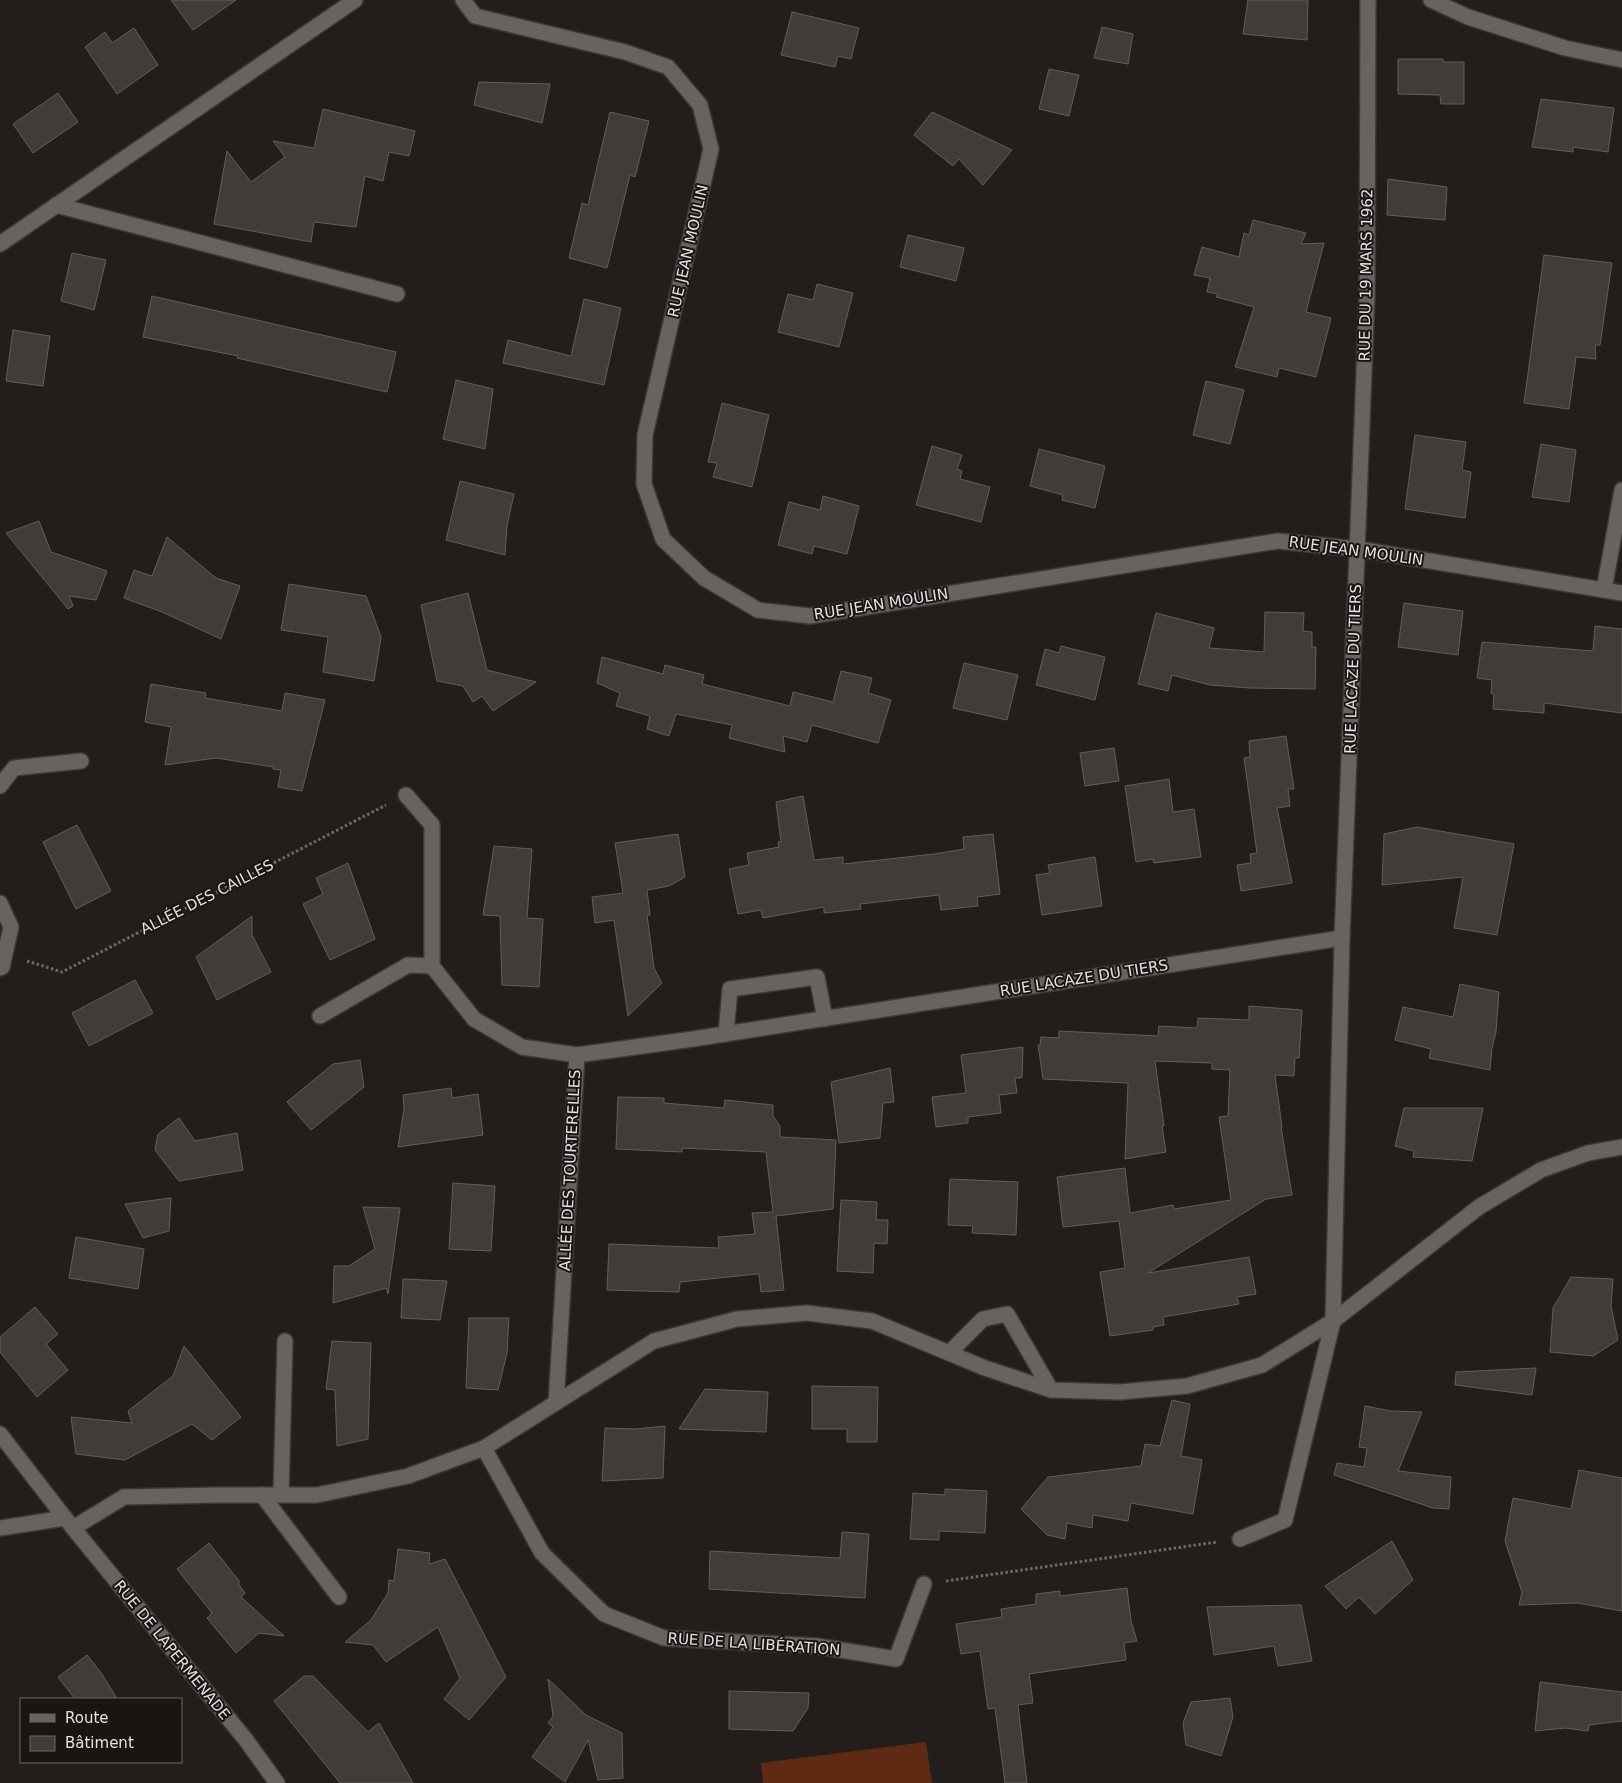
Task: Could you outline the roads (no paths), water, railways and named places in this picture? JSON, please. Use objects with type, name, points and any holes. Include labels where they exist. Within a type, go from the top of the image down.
[{"type":"street","points":[[0,244],[355,0]]},
{"type":"street","name":"RUE JEAN MOULIN","points":[[463,0],[475,16],[625,52],[668,67],[700,105],[712,149],[645,435],[644,484],[663,538],[704,578],[758,610],[810,616],[1278,541],[1358,549],[1622,593]]},
{"type":"street","name":"RUE DU 19 MARS 1962","points":[[1358,549],[1367,296],[1368,0]]},
{"type":"street","points":[[1432,0],[1468,17],[1565,48],[1622,60]]},
{"type":"street","points":[[56,205],[397,294]]},
{"type":"street","points":[[1604,590],[1622,490]]},
{"type":"street","name":"RUE LACAZE DU TIERS","points":[[1240,1538],[1285,1520],[1333,1321],[1342,938],[1358,549]]},
{"type":"street","points":[[0,786],[14,768],[81,761]]},
{"type":"street","points":[[320,1016],[408,965],[432,966],[432,825],[406,795]]},
{"type":"street","points":[[0,903],[11,927],[2,961]]},
{"type":"street","name":"RUE LACAZE DU TIERS","points":[[577,1055],[825,1019],[1342,938]]},
{"type":"street","name":"ALLÉE DES TOURTERELLES","points":[[432,966],[474,1019],[522,1047],[577,1055],[556,1403]]},
{"type":"street","points":[[726,1034],[730,989],[816,977],[825,1019]]},
{"type":"street","points":[[0,1528],[69,1523],[124,1497],[317,1495],[408,1476],[484,1448],[654,1341],[737,1319],[807,1313],[872,1321],[985,1368],[1051,1390],[1120,1392],[1187,1386],[1262,1365],[1333,1321],[1479,1207],[1541,1170],[1588,1153],[1622,1147]]},
{"type":"street","points":[[949,1353],[982,1319],[1007,1314],[1051,1390]]},
{"type":"street","points":[[281,1495],[285,1341]]},
{"type":"street","name":"RUE DE LAPERMENADE","points":[[0,1434],[69,1523],[246,1740],[277,1783]]},
{"type":"street","name":"RUE DE LA LIBÉRATION","points":[[484,1448],[542,1553],[604,1614],[664,1638],[817,1646],[896,1659],[924,1584]]},
{"type":"street","points":[[262,1495],[339,1596]]}]
